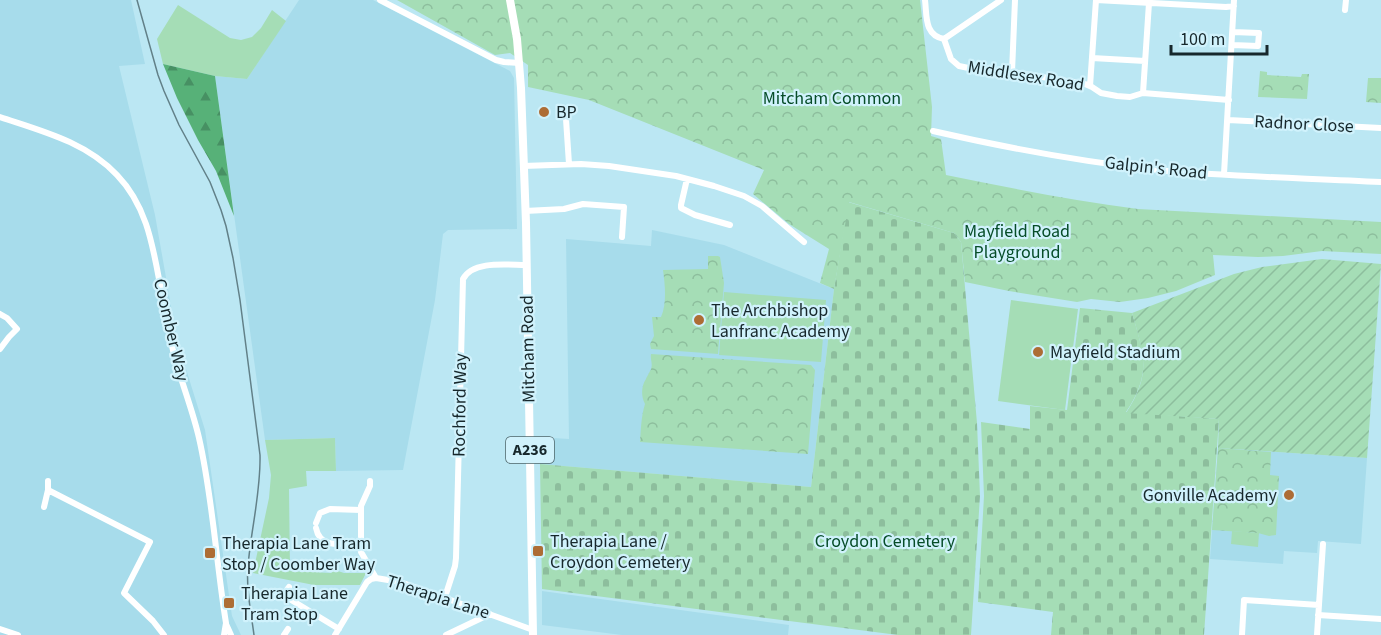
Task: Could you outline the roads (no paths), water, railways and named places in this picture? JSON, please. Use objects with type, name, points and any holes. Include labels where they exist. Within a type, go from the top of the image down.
[{"type":"main road","name":"A236","points":[[510,0],[520,63]]},
{"type":"main road","name":"Mitcham Road","points":[[520,63],[533,632]]},
{"type":"street","points":[[380,0],[496,60],[520,63]]},
{"type":"street","points":[[925,0],[930,30],[934,35],[944,39],[1001,0]]},
{"type":"street","points":[[1012,72],[1015,0]]},
{"type":"street","points":[[1090,86],[1096,0],[1226,7],[1234,3],[1224,174]]},
{"type":"street","points":[[1345,10],[1346,0]]},
{"type":"street","points":[[1143,93],[1149,3]]},
{"type":"street","points":[[1232,45],[1258,46],[1259,33],[1233,32]]},
{"type":"street","name":"Middlesex Road","points":[[944,39],[951,59],[959,66],[1002,75],[1012,72],[1090,86],[1101,93],[1117,96],[1130,97],[1143,93],[1229,100]]},
{"type":"street","points":[[1092,58],[1145,61]]},
{"type":"street","name":"Coomber Way","points":[[0,117],[55,136],[90,152],[126,185],[141,210],[150,235],[174,353],[194,416],[200,444],[226,623],[231,635]]},
{"type":"street","points":[[566,119],[569,164]]},
{"type":"street","name":"Radnor Close","points":[[1228,120],[1381,128]]},
{"type":"street","name":"Galpin's Road","points":[[933,131],[1001,146],[1124,166],[1180,172],[1381,182]]},
{"type":"street","points":[[523,166],[569,164],[627,168],[714,186],[752,200],[772,213],[804,242]]},
{"type":"street","points":[[687,179],[681,208],[701,218],[730,225]]},
{"type":"street","points":[[525,211],[564,209],[583,204],[628,208],[622,237]]},
{"type":"street","name":"Rochford Way","points":[[445,597],[456,558],[464,279],[467,272],[478,267],[526,265]]},
{"type":"street","points":[[0,314],[17,329],[0,349]]},
{"type":"street","points":[[44,507],[48,481]]},
{"type":"street","points":[[283,595],[337,632],[367,582],[376,578],[362,552],[360,543],[362,503],[370,481]]},
{"type":"street","points":[[48,490],[150,542],[124,593],[164,635]]},
{"type":"street","points":[[314,507],[320,513]]},
{"type":"street","points":[[320,513],[330,509],[361,510]]},
{"type":"street","points":[[320,513],[316,526],[320,540]]},
{"type":"street","points":[[320,540],[328,543],[360,543]]},
{"type":"street","points":[[312,547],[320,540]]},
{"type":"street","points":[[1317,635],[1323,544]]},
{"type":"street","name":"Therapia Lane","points":[[376,578],[400,582],[445,597],[533,632]]},
{"type":"street","points":[[274,597],[283,595],[289,587]]},
{"type":"street","points":[[1242,635],[1244,600],[1319,605]]},
{"type":"street","points":[[446,635],[489,614]]},
{"type":"street","points":[[1318,615],[1381,619]]},
{"type":"street","name":"Coomber Way","points":[[224,635],[226,623]]},
{"type":"street","points":[[0,629],[18,635]]},
{"type":"tram line","points":[[137,0],[158,75],[179,125],[210,182],[226,226],[233,258],[260,455],[248,575],[254,635]]},
{"type":"place","name":"BP","points":[[544,112]]},
{"type":"place","name":"The Archbishop Lanfranc Academy","points":[[699,320]]},
{"type":"place","name":"Mayfield Stadium","points":[[1038,352]]},
{"type":"place","name":"Gonville Academy","points":[[1289,495]]},
{"type":"place","name":"Therapia Lane / Croydon Cemetery","points":[[538,551]]},
{"type":"place","name":"Therapia Lane Tram Stop / Coomber Way","points":[[210,553]]},
{"type":"place","name":"Therapia Lane Tram Stop","points":[[229,603]]},
{"type":"park label","name":"Mitcham Common","points":[[832,98]]},
{"type":"park label","name":"Mayfield Road Playground","points":[[1017,241]]},
{"type":"park label","name":"Croydon Cemetery","points":[[885,541]]}]
